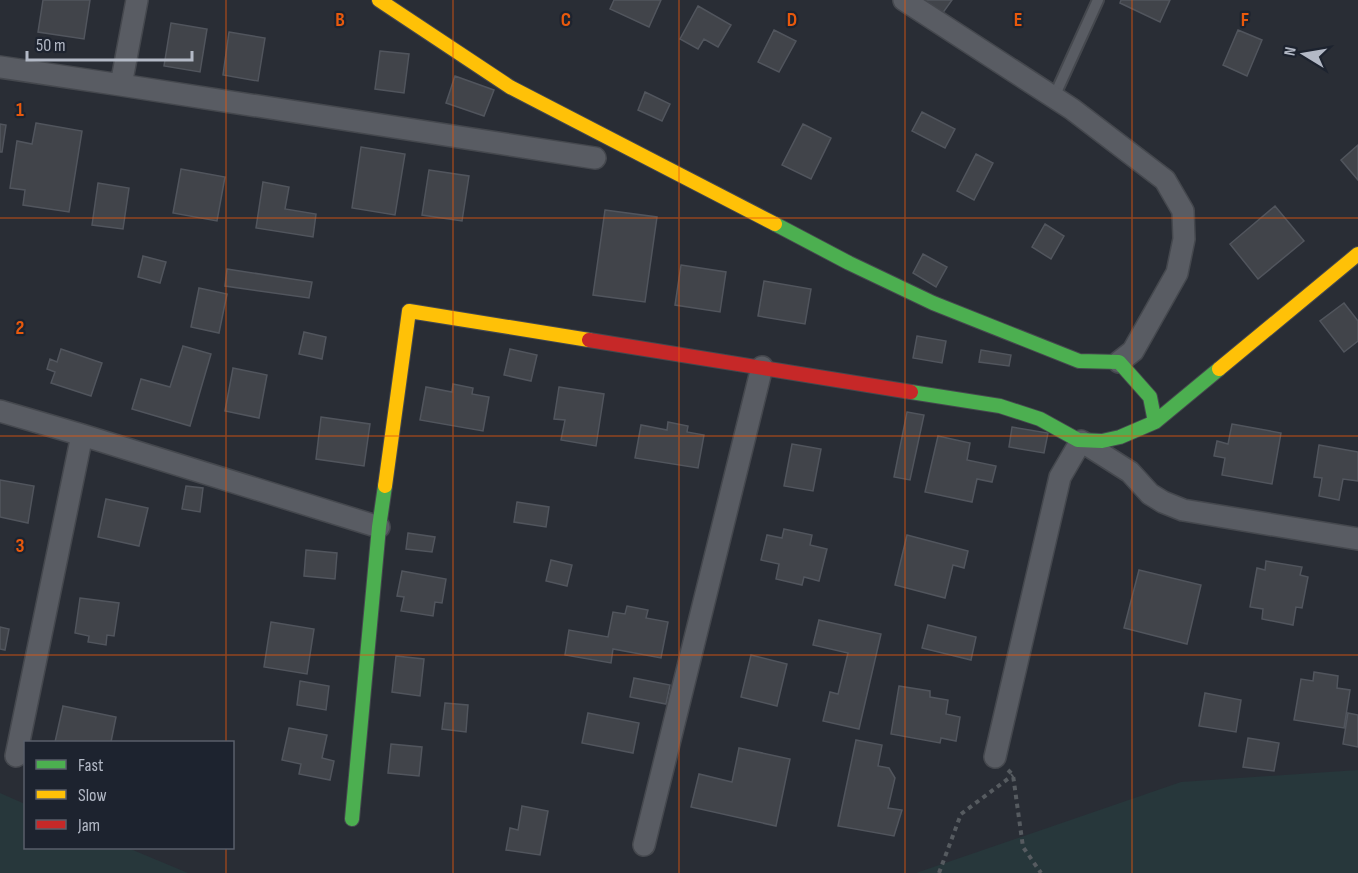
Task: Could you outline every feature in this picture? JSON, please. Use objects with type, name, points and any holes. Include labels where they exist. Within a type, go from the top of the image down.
[{"type":"street","points":[[122,85],[137,0]]},
{"type":"street","points":[[379,0],[510,87],[849,263],[933,303],[1079,361],[1119,362],[1133,351],[1177,273],[1184,239],[1183,211],[1165,180],[1054,96],[904,0]]},
{"type":"street","points":[[0,67],[595,158]]},
{"type":"street","points":[[1081,441],[1106,441],[1124,437],[1155,422],[1358,254]]},
{"type":"street","points":[[352,819],[378,527],[409,311],[1000,406],[1045,421],[1081,441],[1130,472],[1150,494],[1162,502],[1183,510],[1358,539]]},
{"type":"street","points":[[1119,362],[1150,397],[1155,422]]},
{"type":"street","points":[[644,845],[762,367]]},
{"type":"street","points":[[0,411],[378,527]]},
{"type":"street","points":[[16,756],[82,435]]},
{"type":"street","points":[[995,757],[1060,477],[1081,441]]},
{"type":"lane","points":[[1054,96],[1098,0]]},
{"type":"path","points":[[995,757],[1013,775],[1023,847],[1041,873]]},
{"type":"path","points":[[939,873],[961,814],[1013,775]]},
{"type":"shaded area","points":[[1358,770],[1358,873],[916,873],[1181,782]]},
{"type":"shaded area","points":[[0,793],[24,804],[24,849],[130,849],[188,873],[0,873]]},
{"type":"building","points":[[43,0],[90,0],[84,39],[38,32]]},
{"type":"building","points":[[614,0],[661,0],[649,27],[610,9]]},
{"type":"building","points":[[921,0],[952,0],[942,14]]},
{"type":"building","points":[[1121,0],[1170,0],[1160,22],[1120,3]]},
{"type":"building","points":[[698,6],[731,25],[718,47],[704,39],[698,49],[680,39]]},
{"type":"building","points":[[171,23],[207,29],[200,72],[164,66]]},
{"type":"building","points":[[774,30],[796,41],[779,72],[758,62]]},
{"type":"building","points":[[1238,30],[1262,40],[1247,76],[1223,65]]},
{"type":"building","points":[[229,32],[265,38],[258,81],[223,75]]},
{"type":"building","points":[[380,51],[409,54],[404,93],[375,89]]},
{"type":"building","points":[[455,76],[494,90],[484,116],[446,103]]},
{"type":"building","points":[[645,92],[670,104],[662,121],[638,110]]},
{"type":"building","points":[[922,112],[955,129],[945,148],[912,131]]},
{"type":"building","points":[[36,123],[82,131],[69,212],[23,205],[25,190],[10,188],[17,141],[32,144]]},
{"type":"building","points":[[0,124],[6,125],[2,152],[0,152]]},
{"type":"building","points":[[803,124],[831,138],[811,179],[782,165]]},
{"type":"building","points":[[1358,145],[1358,180],[1341,160]]},
{"type":"building","points":[[361,147],[405,154],[395,215],[352,208]]},
{"type":"building","points":[[976,154],[993,163],[974,200],[957,191]]},
{"type":"building","points":[[181,169],[225,177],[217,221],[173,213]]},
{"type":"building","points":[[429,170],[469,176],[462,221],[422,215]]},
{"type":"building","points":[[263,182],[289,187],[285,209],[316,214],[313,237],[256,228]]},
{"type":"building","points":[[98,183],[129,188],[123,229],[92,225]]},
{"type":"building","points":[[1275,206],[1304,241],[1258,279],[1230,244]]},
{"type":"building","points":[[605,210],[657,217],[645,302],[593,295]]},
{"type":"building","points":[[1045,224],[1064,236],[1051,259],[1032,247]]},
{"type":"building","points":[[923,254],[947,267],[936,287],[913,273]]},
{"type":"building","points":[[143,256],[166,262],[160,283],[138,277]]},
{"type":"building","points":[[681,265],[726,272],[720,312],[675,305]]},
{"type":"building","points":[[227,269],[312,282],[309,298],[225,286]]},
{"type":"building","points":[[764,281],[811,289],[805,324],[758,316]]},
{"type":"building","points":[[199,288],[227,294],[219,333],[191,327]]},
{"type":"building","points":[[1344,303],[1358,321],[1358,341],[1344,352],[1320,321]]},
{"type":"building","points":[[304,332],[326,337],[322,359],[299,354]]},
{"type":"building","points":[[917,336],[946,341],[942,363],[913,358]]},
{"type":"building","points":[[183,346],[211,354],[190,426],[132,409],[141,379],[170,387]]},
{"type":"building","points":[[61,349],[102,363],[91,396],[51,383],[55,372],[47,369],[50,359],[57,362]]},
{"type":"building","points":[[510,349],[537,355],[531,381],[504,375]]},
{"type":"building","points":[[981,350],[1011,355],[1009,366],[979,362]]},
{"type":"building","points":[[233,368],[267,375],[259,418],[225,411]]},
{"type":"building","points":[[453,384],[473,388],[472,394],[489,397],[483,431],[420,420],[426,387],[452,392]]},
{"type":"building","points":[[559,387],[604,394],[596,446],[561,440],[565,420],[554,419]]},
{"type":"building","points":[[907,412],[924,415],[910,480],[894,477]]},
{"type":"building","points":[[321,417],[370,424],[364,466],[316,459]]},
{"type":"building","points":[[668,422],[688,426],[687,432],[704,435],[698,468],[635,458],[641,425],[667,430]]},
{"type":"building","points":[[1232,424],[1281,433],[1272,484],[1222,475],[1225,458],[1214,456],[1217,441],[1228,444]]},
{"type":"building","points":[[1012,427],[1048,433],[1044,453],[1009,447]]},
{"type":"building","points":[[938,436],[970,443],[967,460],[996,466],[992,482],[977,479],[972,502],[925,492]]},
{"type":"building","points":[[792,444],[821,449],[813,491],[784,486]]},
{"type":"building","points":[[1319,445],[1358,452],[1358,481],[1343,479],[1339,500],[1319,496],[1322,478],[1314,477]]},
{"type":"building","points":[[0,480],[34,486],[28,523],[0,517]]},
{"type":"building","points":[[186,486],[203,488],[200,512],[182,509]]},
{"type":"building","points":[[106,499],[148,508],[139,546],[98,537]]},
{"type":"building","points":[[517,502],[549,507],[546,527],[514,522]]},
{"type":"building","points":[[784,529],[812,535],[810,545],[827,549],[819,581],[804,577],[802,585],[776,579],[779,564],[761,560],[767,535],[782,538]]},
{"type":"building","points":[[408,533],[435,537],[432,552],[406,549]]},
{"type":"building","points":[[907,535],[968,551],[964,568],[953,565],[945,598],[895,585]]},
{"type":"building","points":[[306,550],[337,553],[335,579],[304,576]]},
{"type":"building","points":[[551,560],[572,565],[567,586],[546,581]]},
{"type":"building","points":[[1266,561],[1302,567],[1300,575],[1308,577],[1302,608],[1296,607],[1293,625],[1262,619],[1263,609],[1250,607],[1257,568],[1265,570]]},
{"type":"building","points":[[1139,570],[1201,585],[1187,644],[1124,628]]},
{"type":"building","points":[[402,571],[446,579],[442,603],[435,602],[433,616],[401,611],[404,597],[397,596]]},
{"type":"building","points":[[80,598],[119,603],[114,636],[107,635],[106,645],[88,642],[89,636],[75,633]]},
{"type":"building","points":[[627,606],[648,610],[646,618],[668,622],[661,658],[613,649],[611,663],[565,655],[569,630],[608,637],[613,612],[625,614]]},
{"type":"building","points":[[819,620],[881,634],[859,729],[823,721],[830,692],[838,694],[848,653],[813,645]]},
{"type":"building","points":[[271,622],[314,629],[307,674],[264,667]]},
{"type":"building","points":[[928,625],[976,637],[971,660],[922,648]]},
{"type":"building","points":[[0,627],[9,629],[5,650],[0,649]]},
{"type":"building","points":[[751,655],[787,664],[777,706],[741,697]]},
{"type":"building","points":[[396,656],[424,659],[420,696],[392,692]]},
{"type":"building","points":[[1314,672],[1338,676],[1337,688],[1350,690],[1344,728],[1294,720],[1301,679],[1313,681]]},
{"type":"building","points":[[634,678],[670,685],[666,704],[630,697]]},
{"type":"building","points":[[300,681],[329,686],[326,710],[297,705]]},
{"type":"building","points":[[899,686],[930,691],[930,697],[948,700],[946,714],[960,717],[956,741],[941,738],[940,743],[891,734]]},
{"type":"building","points":[[1205,693],[1241,700],[1236,732],[1199,726]]},
{"type":"building","points":[[445,703],[468,705],[466,732],[442,729]]},
{"type":"building","points":[[63,706],[116,717],[111,741],[55,741]]},
{"type":"building","points":[[588,713],[639,723],[633,753],[582,743]]},
{"type":"building","points":[[1348,713],[1358,715],[1358,747],[1343,744]]},
{"type":"building","points":[[289,728],[327,735],[322,758],[334,761],[330,780],[299,774],[301,764],[282,760]]},
{"type":"building","points":[[1248,738],[1279,743],[1274,771],[1243,767]]},
{"type":"building","points":[[856,740],[882,745],[878,766],[889,768],[895,778],[888,808],[902,810],[894,836],[838,826]]},
{"type":"building","points":[[391,744],[422,747],[419,776],[388,773]]},
{"type":"building","points":[[739,748],[790,759],[776,826],[691,807],[699,774],[732,782]]},
{"type":"building","points":[[522,806],[548,811],[540,855],[506,850],[510,828],[518,830]]},
{"type":"traffic: fast","points":[[775,224],[933,303],[1079,361],[1119,362],[1150,397],[1155,422]]},
{"type":"traffic: fast","points":[[911,392],[1000,406],[1040,419],[1078,440],[1102,441],[1120,437],[1155,422],[1219,369]]},
{"type":"traffic: fast","points":[[352,819],[379,527],[385,486]]},
{"type":"traffic: slow","points":[[379,0],[510,87],[775,224]]},
{"type":"traffic: slow","points":[[1219,369],[1358,254]]},
{"type":"traffic: slow","points":[[385,486],[409,311],[589,340]]},
{"type":"traffic: jam","points":[[589,340],[911,392]]}]
